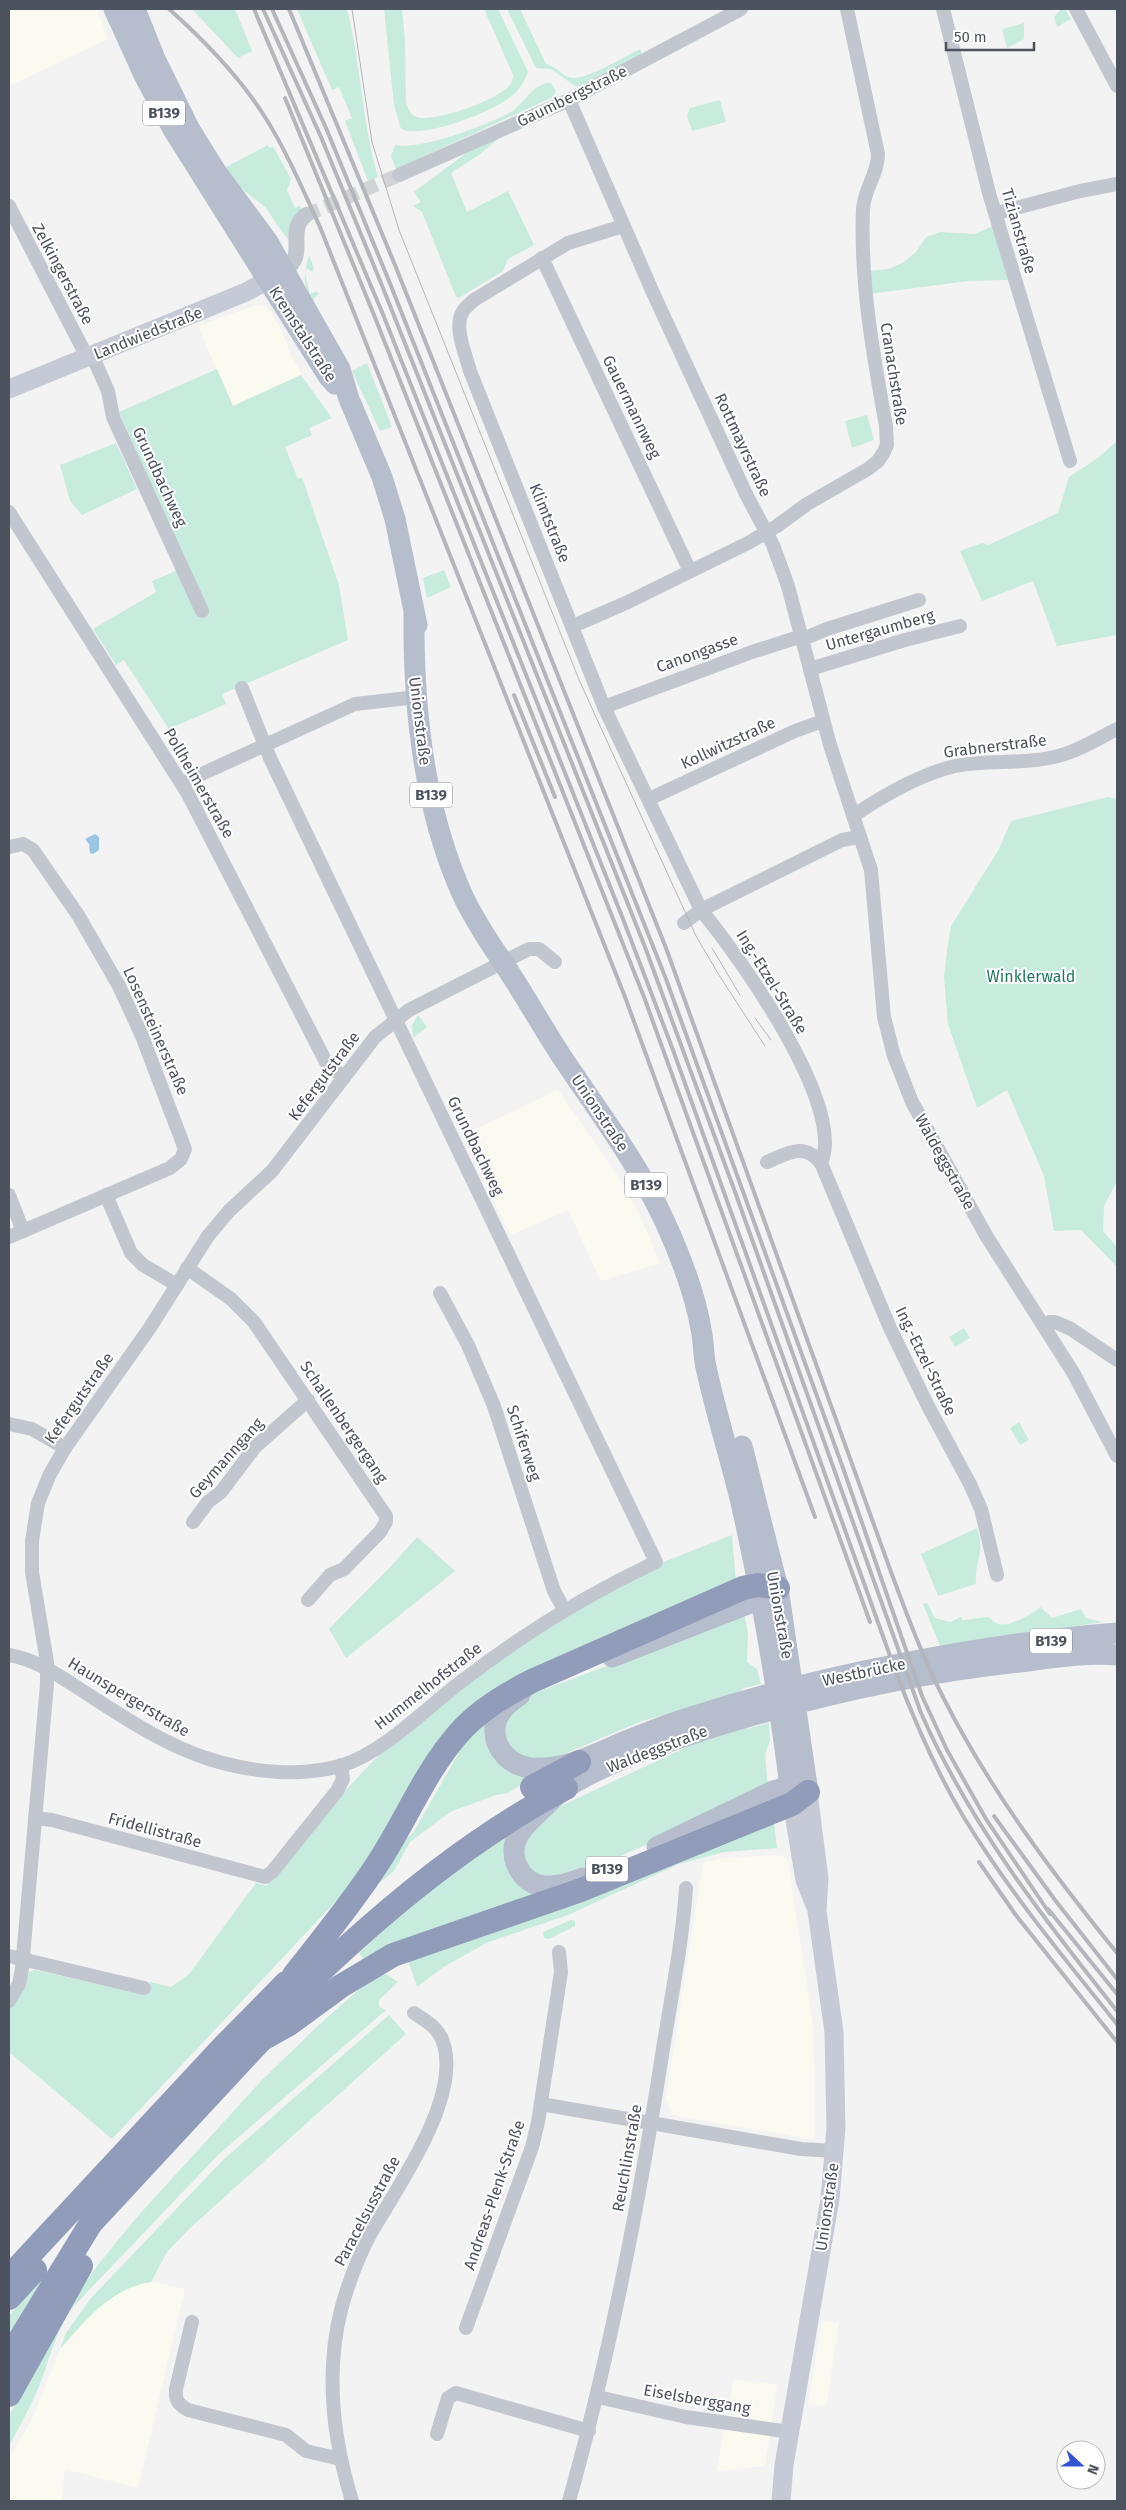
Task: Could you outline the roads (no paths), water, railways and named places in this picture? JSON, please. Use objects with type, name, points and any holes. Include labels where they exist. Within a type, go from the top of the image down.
[{"type":"highway","points":[[294,1975],[379,1862],[443,1754],[459,1733],[477,1716],[507,1695],[532,1682],[743,1588],[766,1591]]},
{"type":"highway","points":[[9,2277],[224,2046],[294,1975],[386,1890],[434,1852],[526,1791],[579,1762]]},
{"type":"highway","points":[[9,2357],[71,2252],[91,2223],[262,2039],[279,2012],[334,1958],[408,1893],[460,1852],[498,1827],[566,1788]]},
{"type":"highway","points":[[262,2039],[290,2024],[341,1986],[393,1955],[580,1890],[797,1794]]},
{"type":"highway","points":[[9,2298],[84,2216],[109,2202]]},
{"type":"highway","points":[[9,2395],[102,2230],[109,2202]]},
{"type":"main road","name":"Kremstalstraße","points":[[114,9],[140,67],[208,188],[276,275],[340,369],[349,399]]},
{"type":"main road","name":"Kremstalstraße","points":[[135,9],[154,59],[189,128],[224,182],[268,242],[276,275]]},
{"type":"main road","name":"Landwiedstraße","points":[[9,389],[246,292],[276,275]]},
{"type":"main road","name":"Unionstraße","points":[[349,399],[370,445],[387,494],[403,551],[414,613],[427,666],[436,750],[450,829],[458,854],[497,937],[502,962]]},
{"type":"main road","name":"Unionstraße","points":[[414,613],[414,668],[422,749],[439,832],[463,896],[487,942],[502,962],[556,1048],[614,1132],[654,1200],[677,1252],[701,1328],[705,1365],[766,1591],[797,1794],[805,1880],[817,1911],[834,2032],[835,2151],[830,2199],[784,2465],[781,2501]]},
{"type":"main road","name":"B139","points":[[579,1762],[537,1768],[524,1767],[513,1762],[502,1753],[497,1742],[495,1725],[499,1714],[509,1702],[539,1685],[766,1591]]},
{"type":"main road","name":"B139","points":[[986,1657],[1117,1633]]},
{"type":"main road","name":"B139","points":[[986,1657],[1117,1655]]},
{"type":"main road","name":"Westbrücke","points":[[748,1708],[850,1690],[986,1657]]},
{"type":"main road","name":"Waldeggstraße","points":[[579,1762],[655,1729],[748,1708]]},
{"type":"main road","name":"Waldeggstraße","points":[[566,1788],[748,1708]]},
{"type":"main road","name":"B139","points":[[566,1788],[524,1825],[514,1845],[515,1859],[521,1872],[530,1882],[540,1886],[559,1886],[618,1865],[773,1791],[797,1794]]},
{"type":"street","name":"Gaumbergstraße","points":[[399,175],[569,100],[741,9]]},
{"type":"street","name":"Cranachstraße","points":[[573,626],[596,617],[766,534],[807,504],[868,469],[878,461],[886,445],[886,426],[865,297],[863,206],[875,172],[878,154],[847,9]]},
{"type":"street","name":"Tizianstraße","points":[[942,9],[989,193],[997,213],[1026,321],[1070,460]]},
{"type":"street","points":[[1076,9],[1117,86]]},
{"type":"street","name":"Rottmayrstraße","points":[[569,100],[623,226],[781,564],[803,637],[823,721],[852,816]]},
{"type":"street","points":[[997,213],[1080,191],[1117,184]]},
{"type":"street","name":"Zelkingerstraße","points":[[9,206],[90,356]]},
{"type":"street","points":[[276,275],[295,259],[297,249],[296,230],[301,219],[306,215]]},
{"type":"street","name":"Klimtstraße","points":[[623,226],[568,243],[474,300],[463,312],[460,322],[461,338],[465,354],[492,426],[604,706],[701,910]]},
{"type":"street","name":"Gauermannweg","points":[[542,258],[690,572]]},
{"type":"street","name":"Grundbachweg","points":[[90,356],[108,391],[113,417],[202,611]]},
{"type":"street","name":"Pollheimerstraße","points":[[9,512],[182,783],[326,1062],[344,1078]]},
{"type":"street","name":"Canongasse","points":[[604,706],[725,661],[919,600]]},
{"type":"street","name":"Untergaumberg","points":[[810,669],[905,640],[960,626]]},
{"type":"street","name":"Grundbachweg","points":[[242,688],[265,745],[656,1562]]},
{"type":"street","points":[[182,783],[355,704],[417,697]]},
{"type":"street","name":"Kollwitzstraße","points":[[649,799],[795,731],[823,721]]},
{"type":"street","name":"Grabnerstraße","points":[[852,816],[890,793],[938,771],[972,764],[1054,757],[1076,750],[1117,729]]},
{"type":"street","name":"Waldeggstraße","points":[[852,816],[873,884],[879,977],[884,1016],[899,1069],[912,1102],[933,1143],[987,1237],[1078,1381],[1117,1456]]},
{"type":"street","points":[[684,923],[701,910],[842,840],[860,837]]},
{"type":"street","name":"Losensteinerstraße","points":[[9,847],[23,844],[33,850],[93,940],[131,1010],[184,1143],[184,1154],[178,1163],[9,1237]]},
{"type":"street","name":"Ing.-Etzel-Straße","points":[[701,910],[754,982],[788,1039],[804,1071],[824,1123],[826,1153],[821,1163],[890,1328],[981,1509],[997,1575]]},
{"type":"street","points":[[502,962],[536,947],[554,962]]},
{"type":"street","name":"Kefergutstraße","points":[[9,2001],[19,1984],[23,1959],[48,1669],[32,1572],[32,1541],[38,1503],[50,1474],[65,1448],[149,1328],[187,1268],[229,1210],[272,1171],[376,1037],[410,1010],[502,962]]},
{"type":"street","points":[[767,1162],[796,1150],[814,1154],[821,1163]]},
{"type":"street","points":[[9,1195],[23,1231]]},
{"type":"street","points":[[106,1195],[132,1253],[143,1265],[177,1285]]},
{"type":"street","name":"Schallenbergergang","points":[[187,1268],[231,1299],[249,1316],[380,1505],[387,1519],[380,1532],[344,1569],[330,1575],[308,1600]]},
{"type":"street","name":"Schiferweg","points":[[440,1293],[468,1345],[494,1406],[554,1591],[564,1609]]},
{"type":"street","points":[[1044,1326],[1050,1322],[1062,1325],[1117,1360]]},
{"type":"street","name":"Geymanngang","points":[[194,1522],[208,1502],[221,1492],[255,1447],[308,1400]]},
{"type":"street","points":[[9,1424],[32,1429],[65,1448]]},
{"type":"street","name":"Hummelhofstraße","points":[[341,1765],[359,1759],[378,1747],[465,1678],[564,1609],[656,1562]]},
{"type":"street","name":"Haunspergerstraße","points":[[9,1655],[27,1659],[48,1669],[155,1736],[209,1759],[245,1768],[281,1771],[341,1765]]},
{"type":"street","name":"Fridellistraße","points":[[35,1818],[52,1820],[265,1877],[272,1872],[333,1797],[343,1779],[341,1765]]},
{"type":"street","name":"Reuchlinstraße","points":[[569,2501],[598,2396],[628,2258],[651,2123],[686,1888]]},
{"type":"street","name":"Andreas-Plenk-Straße","points":[[466,2328],[528,2162],[541,2104],[561,1972],[559,1952]]},
{"type":"street","points":[[9,1956],[144,1988]]},
{"type":"street","name":"Paracelsusstraße","points":[[352,2501],[340,2459],[332,2406],[332,2368],[341,2311],[363,2249],[424,2140],[444,2084],[446,2061],[441,2037],[430,2024],[414,2013]]},
{"type":"street","points":[[541,2104],[802,2149],[835,2151]]},
{"type":"street","points":[[192,2322],[176,2388],[175,2398],[179,2405],[188,2410],[286,2435],[306,2451],[340,2459]]},
{"type":"street","points":[[437,2434],[448,2398],[456,2393],[589,2431]]},
{"type":"street","name":"Eiselsberggang","points":[[598,2396],[686,2417],[790,2432]]},
{"type":"water","points":[[95,834],[99,837],[99,850],[93,854],[90,853],[89,844],[85,839]]},
{"type":"tunnel","points":[[306,215],[399,175]]},
{"type":"tram line","points":[[352,9],[372,142],[399,230],[580,682],[696,936],[765,1046]]},
{"type":"tram line","points":[[712,948],[740,995]]},
{"type":"tram line","points":[[755,1018],[771,1040]]},
{"type":"railway","points":[[169,9],[221,60],[255,102],[280,144],[320,227],[625,997],[815,1517]]},
{"type":"railway","points":[[254,9],[382,312],[623,919],[673,1050],[894,1667],[917,1724],[943,1780],[980,1843],[1037,1923],[1117,2024]]},
{"type":"railway","points":[[263,9],[321,137],[381,283],[645,947],[734,1189],[921,1713],[940,1754],[962,1793],[1009,1868],[1035,1905],[1117,2011]]},
{"type":"railway","points":[[272,9],[326,128],[389,281],[666,979],[843,1468],[922,1696],[947,1750],[986,1819],[1050,1914]]},
{"type":"railway","points":[[289,9],[395,265],[666,948],[891,1572],[922,1652],[936,1684],[962,1733],[1002,1799],[1069,1893],[1117,1953]]},
{"type":"railway","points":[[285,98],[374,315],[644,997],[870,1622]]},
{"type":"railway","points":[[514,695],[555,797]]},
{"type":"railway","points":[[994,1816],[1055,1900],[1117,1979]]},
{"type":"railway","points":[[979,1862],[1015,1914],[1117,2042]]},
{"type":"railway","points":[[1048,1909],[1117,1994]]},
{"type":"park label","name":"Winklerwald","points":[[1031,976]]}]
